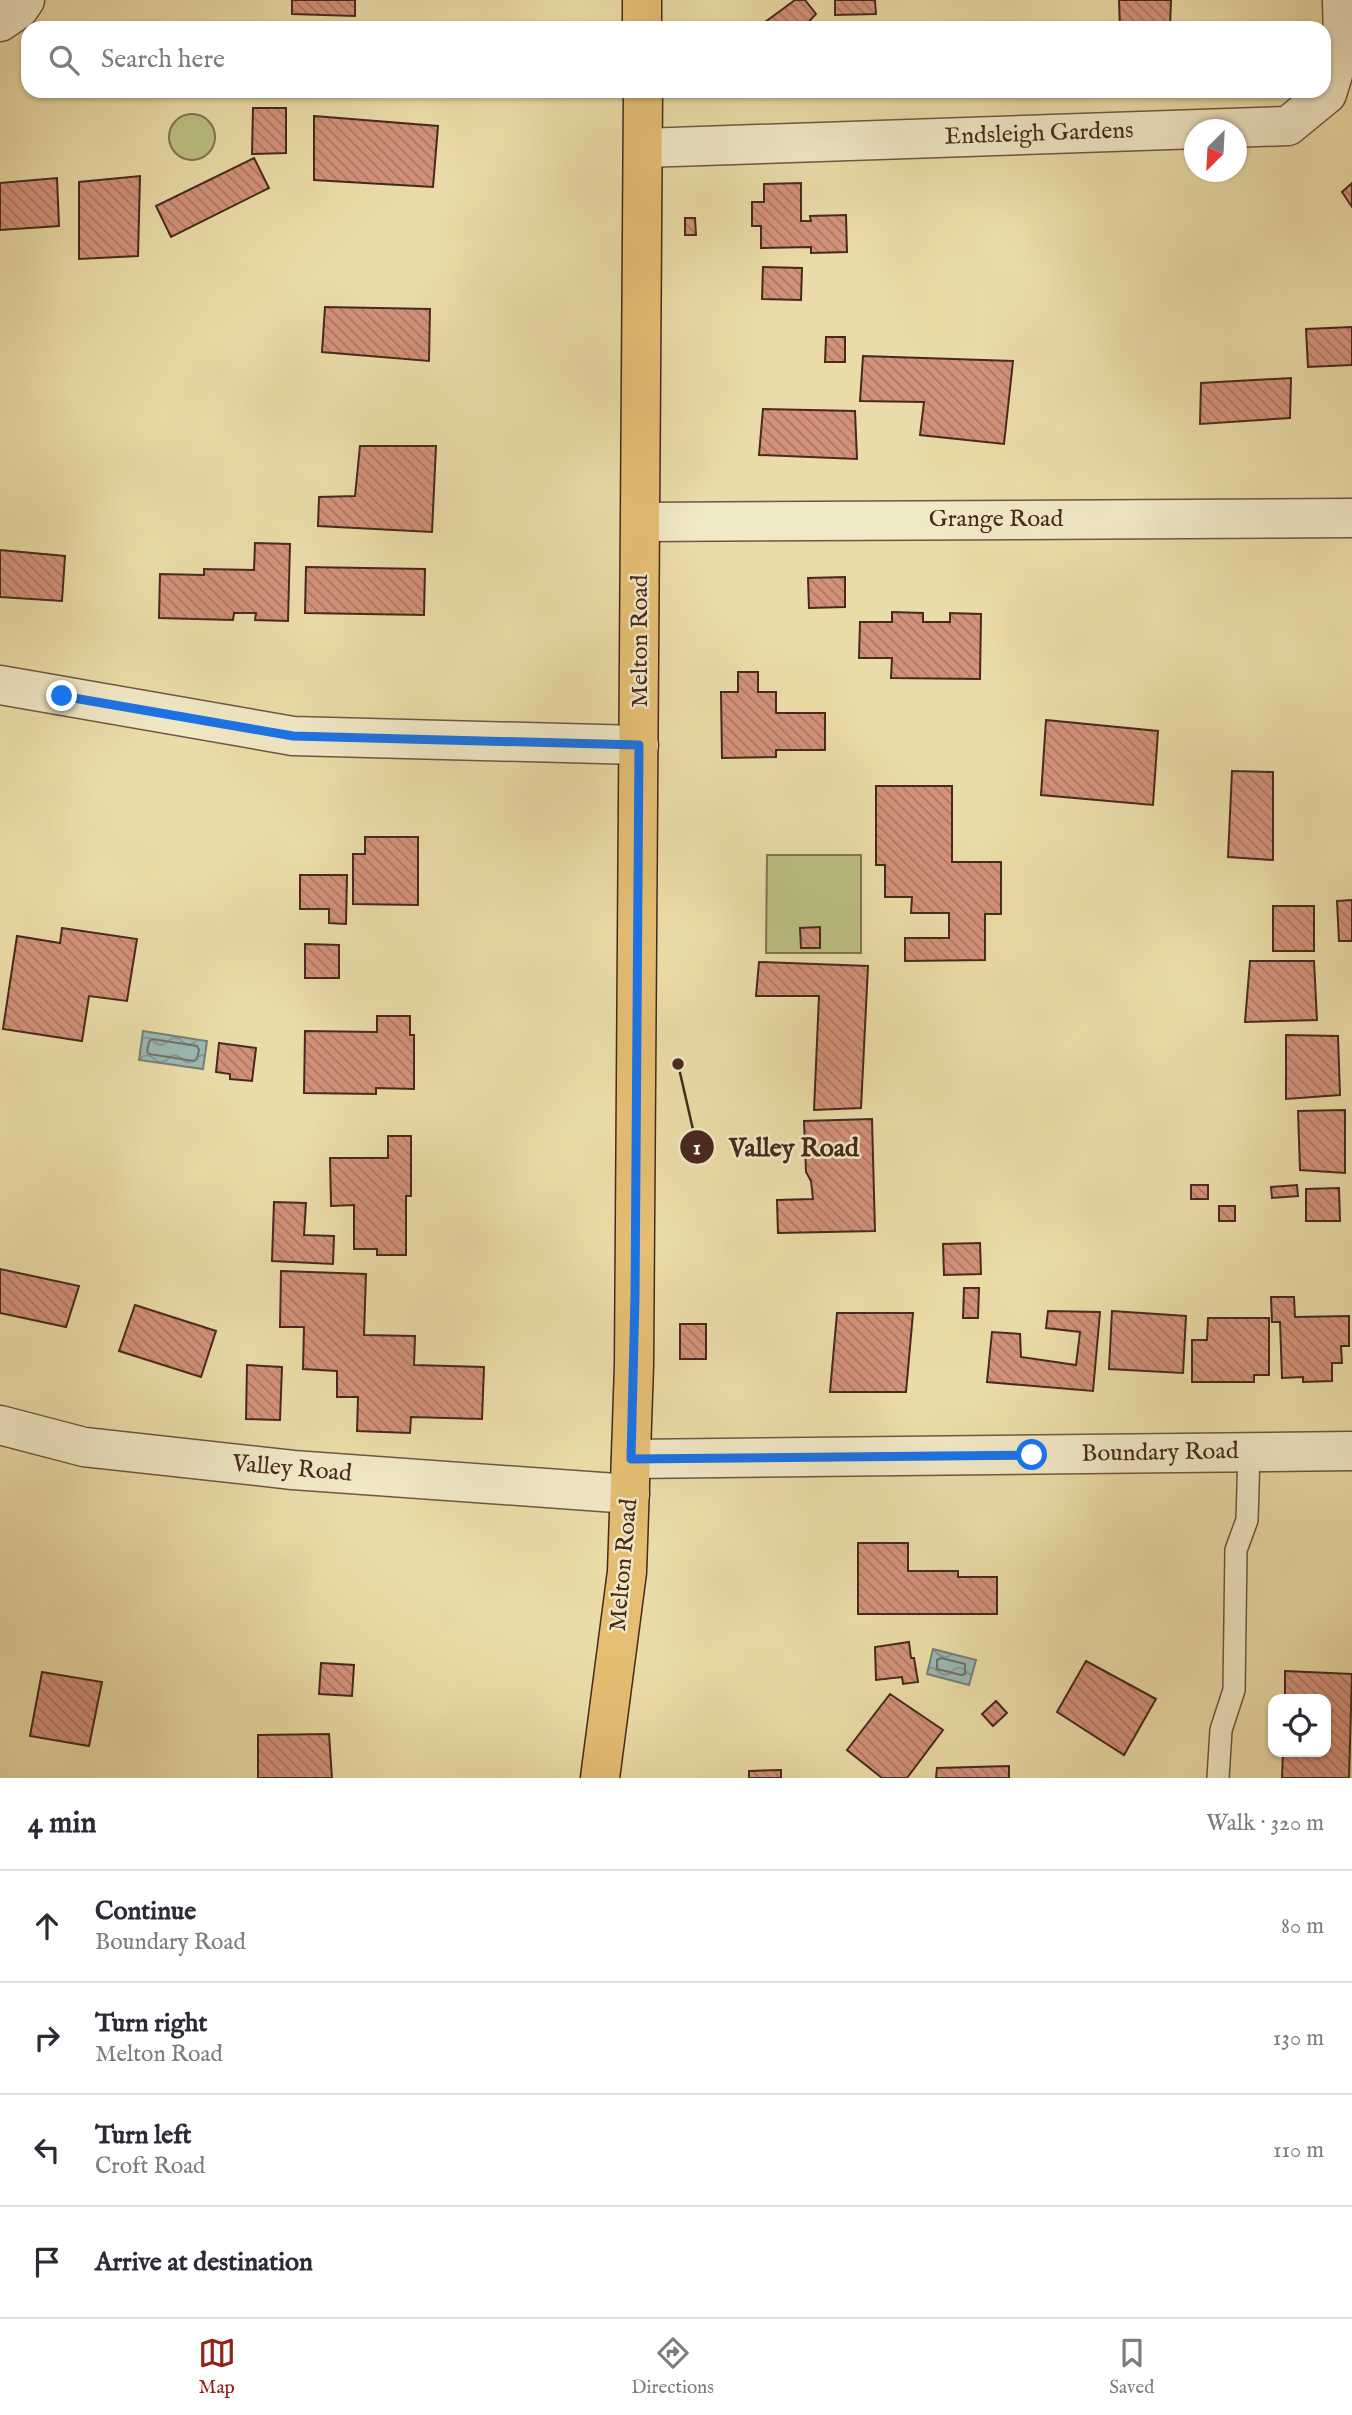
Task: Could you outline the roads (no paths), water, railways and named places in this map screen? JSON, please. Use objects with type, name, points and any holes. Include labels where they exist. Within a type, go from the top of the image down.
[{"type":"main road","points":[[642,0],[642,21]]},
{"type":"main road","name":"Melton Road","points":[[600,1778],[627,1572],[631,1477],[635,1297],[643,98]]},
{"type":"street","points":[[0,22],[19,9],[25,0]]},
{"type":"street","name":"Endsleigh Gardens","points":[[1331,79],[1343,42],[1342,0]]},
{"type":"street","name":"Endsleigh Gardens","points":[[643,148],[1288,126],[1321,98]]},
{"type":"street","name":"Grange Road","points":[[641,522],[1352,517]]},
{"type":"street","points":[[0,685],[293,736],[639,745]]},
{"type":"street","name":"Valley Road","points":[[0,1425],[84,1447],[293,1470],[631,1477]]},
{"type":"street","name":"Boundary Road","points":[[631,1477],[1249,1452],[1352,1451]]},
{"type":"lane","points":[[1218,1778],[1221,1730],[1234,1690],[1236,1550],[1247,1520],[1249,1452]]},
{"type":"water","points":[[143,1031],[207,1041],[203,1069],[139,1060]]},
{"type":"water","points":[[933,1649],[976,1660],[969,1685],[927,1674]]},
{"type":"place","name":"Valley Road","points":[[678,1064]]}]
